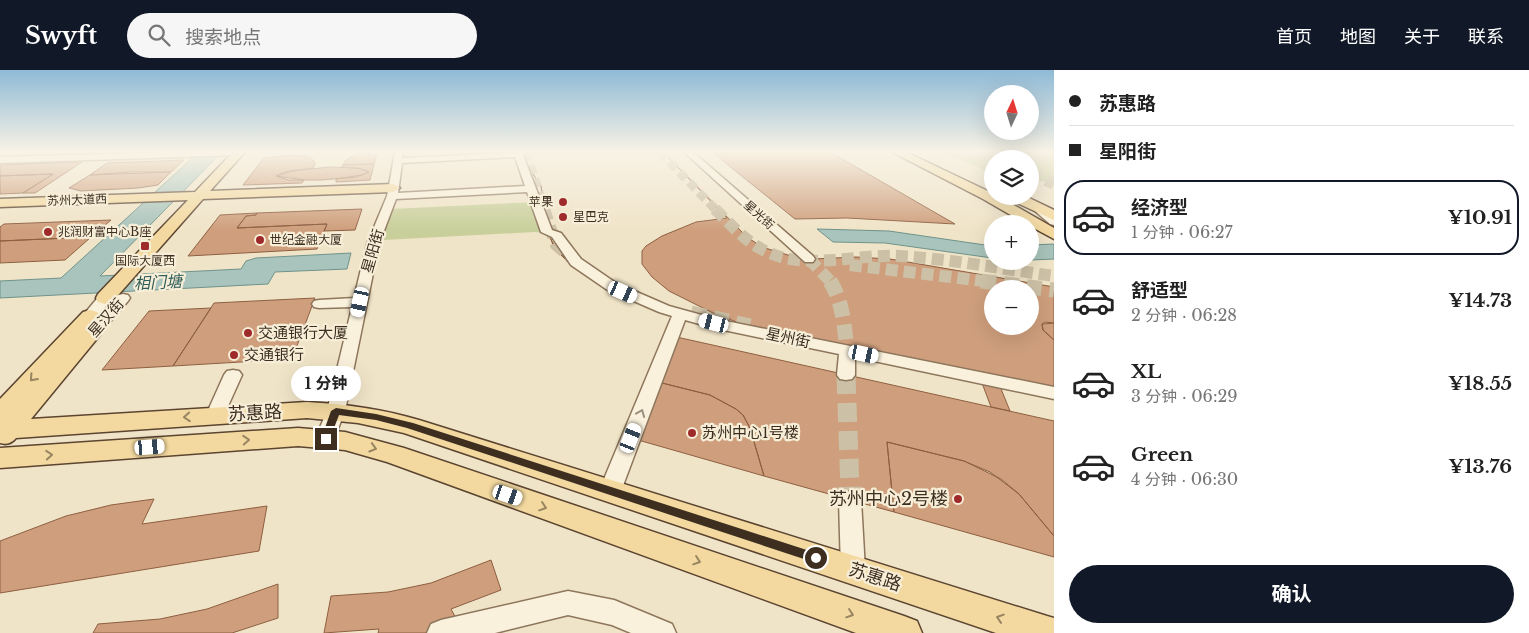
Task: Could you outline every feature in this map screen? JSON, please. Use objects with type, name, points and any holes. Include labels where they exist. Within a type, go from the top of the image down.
[{"type":"main road","name":"星汉街","points":[[114,298],[215,178]]},
{"type":"main road","name":"星汉街","points":[[195,200],[220,178]]},
{"type":"main road","points":[[953,178],[1054,234]]},
{"type":"main road","name":"苏州大道西","points":[[0,204],[144,198],[195,200],[392,192]]},
{"type":"main road","name":"苏州大道西","points":[[0,213],[133,208],[195,200]]},
{"type":"main road","points":[[1034,205],[1054,214]]},
{"type":"main road","name":"星汉街","points":[[2,428],[90,326]]},
{"type":"main road","name":"苏惠路","points":[[2,428],[307,410],[336,411],[376,417],[410,426],[1046,633]]},
{"type":"main road","name":"苏惠路","points":[[0,458],[298,437],[345,441],[395,455],[904,633]]},
{"type":"street","name":"星阳街","points":[[326,439],[336,411],[373,244],[392,192],[394,178]]},
{"type":"street","points":[[392,192],[531,186],[529,178]]},
{"type":"street","name":"星光街","points":[[718,178],[809,259]]},
{"type":"street","name":"星州街","points":[[531,186],[547,232],[557,235],[570,256],[601,280],[636,298],[680,314],[1054,393]]},
{"type":"street","points":[[1040,208],[1054,222]]},
{"type":"street","name":"星汉街","points":[[90,326],[114,298]]},
{"type":"street","points":[[319,304],[360,302]]},
{"type":"street","points":[[610,491],[680,314]]},
{"type":"street","points":[[846,375],[847,350]]},
{"type":"street","points":[[215,416],[233,375]]},
{"type":"street","points":[[850,500],[853,570]]},
{"type":"street","points":[[441,633],[568,603],[614,613],[662,633]]},
{"type":"green space","points":[[1039,178],[1054,178],[1054,181],[1039,182]]},
{"type":"green space","points":[[535,202],[549,236],[544,233],[535,232],[384,240],[390,209]]},
{"type":"water","name":"相门塘","points":[[170,178],[196,178],[100,276],[241,269],[246,261],[256,258],[351,253],[347,269],[275,272],[268,284],[0,298],[0,281],[61,278]]},
{"type":"water","points":[[817,229],[889,231],[984,245],[984,257],[885,243],[833,242]]},
{"type":"water","points":[[1054,244],[1054,259],[1039,260],[1039,245]]},
{"type":"building","points":[[0,178],[46,178],[23,193],[0,194]]},
{"type":"building","points":[[46,178],[57,178],[35,193],[23,193]]},
{"type":"building","points":[[85,178],[165,178],[158,185],[138,188],[81,191],[69,188]]},
{"type":"building","points":[[248,178],[304,180],[302,183],[243,185]]},
{"type":"building","points":[[283,178],[341,178],[321,180]]},
{"type":"building","points":[[370,178],[370,180],[336,182],[336,179]]},
{"type":"building","points":[[536,178],[689,178],[747,237],[762,247],[791,256],[813,259],[856,257],[890,259],[1013,280],[984,280],[984,335],[1039,335],[1039,284],[1054,287],[1054,323],[1042,324],[1043,330],[1054,340],[1054,389],[688,315],[576,266],[559,253],[553,245],[547,228],[541,186]]},
{"type":"building","points":[[536,178],[688,178],[727,218],[696,222],[662,236],[646,246],[642,251],[642,264],[652,277],[669,291],[715,314],[756,329],[688,315],[566,260],[559,253],[550,238],[541,186]]},
{"type":"building","points":[[745,178],[876,178],[955,224],[847,218],[795,219]]},
{"type":"building","points":[[362,209],[355,230],[324,231],[327,224],[237,228],[246,216],[256,215],[257,213]]},
{"type":"building","name":"世纪金融大厦","points":[[257,213],[256,215],[246,216],[237,228],[327,224],[317,249],[188,256],[220,215]]},
{"type":"building","name":"兆润财富中心B座","points":[[111,220],[91,237],[0,241],[0,227],[4,224]]},
{"type":"building","points":[[91,237],[65,260],[0,263],[0,241]]},
{"type":"building","name":"交通银行大厦","points":[[315,298],[292,359],[173,366],[214,303]]},
{"type":"building","points":[[211,308],[173,366],[102,370],[149,311]]},
{"type":"building","points":[[1045,322],[1054,323],[1054,340],[1043,330],[1042,324]]},
{"type":"building","points":[[672,336],[1054,421],[1054,536],[1019,494],[990,472],[964,461],[887,442],[894,512],[764,476],[750,428],[743,415],[736,409],[710,395],[654,381]]},
{"type":"building","points":[[979,375],[997,379],[1010,411],[991,407]]},
{"type":"building","name":"苏州中心1号楼","points":[[654,381],[710,395],[736,409],[743,415],[750,428],[764,476],[631,438]]},
{"type":"building","name":"苏州中心2号楼","points":[[887,442],[964,461],[1001,479],[1019,494],[1054,536],[1054,557],[894,512]]},
{"type":"building","points":[[154,499],[142,524],[267,506],[259,551],[0,593],[0,541],[66,516],[111,505]]},
{"type":"building","points":[[491,560],[501,590],[451,609],[457,620],[425,633],[378,633],[379,629],[324,633],[331,596],[388,592],[431,583]]},
{"type":"building","points":[[278,584],[278,618],[232,633],[93,633],[98,624],[160,619],[207,609]]},
{"type":"tunnel","points":[[535,178],[545,210]]},
{"type":"tunnel","points":[[685,178],[716,210]]},
{"type":"tunnel","points":[[1043,178],[1054,184]]},
{"type":"tunnel","points":[[544,209],[556,245],[582,267]]},
{"type":"tunnel","points":[[716,210],[737,231],[761,249],[781,257],[811,261]]},
{"type":"tunnel","points":[[811,261],[884,256],[918,257],[1054,276]]},
{"type":"tunnel","points":[[811,261],[831,282]]},
{"type":"tunnel","points":[[850,265],[984,281]]},
{"type":"tunnel","points":[[830,281],[838,297],[844,322],[847,349]]},
{"type":"tunnel","points":[[981,281],[1054,290]]},
{"type":"tunnel","points":[[691,313],[750,326]]},
{"type":"tunnel","points":[[846,375],[850,489]]},
{"type":"tunnel","points":[[850,489],[850,500]]},
{"type":"place","name":"苹果","points":[[563,202]]},
{"type":"place","name":"星巴克","points":[[563,217]]},
{"type":"place","name":"兆润财富中心B座","points":[[48,232]]},
{"type":"place","name":"世纪金融大厦","points":[[260,240]]},
{"type":"place","name":"国际大厦西","points":[[145,246]]},
{"type":"place","name":"交通银行大厦","points":[[248,333]]},
{"type":"place","name":"交通银行","points":[[234,355]]},
{"type":"place","name":"苏州中心1号楼","points":[[692,433]]},
{"type":"place","name":"苏州中心2号楼","points":[[958,499]]},
{"type":"route","points":[[326,439],[336,411],[376,417],[410,426],[816,558]]}]
